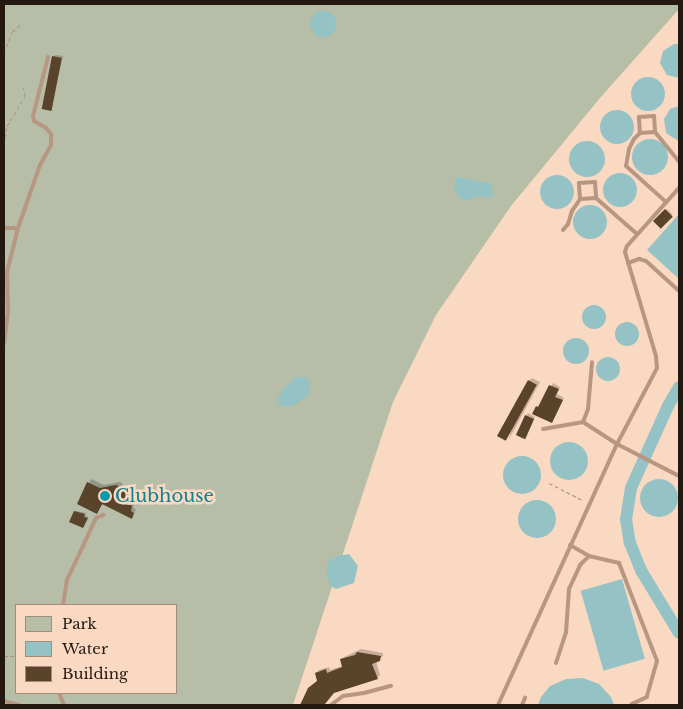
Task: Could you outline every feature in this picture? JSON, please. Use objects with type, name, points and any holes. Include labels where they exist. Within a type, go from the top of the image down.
[{"type":"lane","points":[[4,344],[8,312],[7,272],[18,228],[40,165],[51,145],[51,134],[46,128],[34,121],[33,116],[48,57]]},
{"type":"lane","points":[[666,202],[626,166],[629,149],[640,133],[639,118],[654,116],[655,132],[679,162]]},
{"type":"lane","points":[[640,133],[655,132]]},
{"type":"lane","points":[[562,230],[568,224],[572,211],[580,199],[580,183],[595,182],[596,198]]},
{"type":"lane","points":[[498,705],[616,444],[657,368],[656,356],[625,252],[627,246],[637,234],[679,188]]},
{"type":"lane","points":[[580,199],[596,198],[637,234]]},
{"type":"lane","points":[[4,228],[18,228]]},
{"type":"lane","points":[[628,263],[639,259],[646,261],[679,292]]},
{"type":"lane","points":[[583,422],[588,408],[592,362]]},
{"type":"lane","points":[[543,429],[583,422],[616,444],[679,476]]},
{"type":"lane","points":[[63,604],[67,580],[96,518],[103,515]]},
{"type":"lane","points":[[570,545],[589,556],[619,563],[655,655],[657,661],[647,697],[632,704]]},
{"type":"lane","points":[[556,663],[566,632],[569,589],[580,565],[589,556]]},
{"type":"lane","points":[[332,705],[343,696],[391,686]]},
{"type":"lane","points":[[522,705],[525,698]]},
{"type":"lane","points":[[4,701],[19,705]]},
{"type":"path","points":[[4,53],[12,32],[20,25]]},
{"type":"path","points":[[4,144],[7,126],[25,96],[24,86]]},
{"type":"path","points":[[4,163],[4,197]]},
{"type":"path","points":[[549,483],[589,504]]},
{"type":"green space","points":[[4,4],[679,4],[679,9],[600,98],[511,206],[436,315],[393,402],[293,705],[19,705],[4,700]]},
{"type":"water","points":[[323,11],[332,15],[336,24],[332,33],[323,37],[314,33],[310,24],[314,15]]},
{"type":"water","points":[[674,44],[679,44],[679,78],[667,75],[660,63],[663,51]]},
{"type":"water","points":[[648,77],[660,82],[665,94],[660,106],[648,111],[636,106],[631,94],[636,82]]},
{"type":"water","points":[[679,106],[679,141],[666,133],[664,119],[670,109]]},
{"type":"water","points":[[617,110],[629,115],[634,127],[629,139],[617,144],[605,139],[600,127],[605,115]]},
{"type":"water","points":[[650,139],[663,144],[668,157],[663,170],[650,175],[637,170],[632,157],[637,144]]},
{"type":"water","points":[[587,141],[599,147],[605,159],[599,171],[587,177],[575,171],[569,159],[575,147]]},
{"type":"water","points":[[620,173],[627,174],[632,178],[636,183],[636,197],[632,202],[627,206],[620,207],[613,206],[608,202],[604,197],[603,190],[604,183],[608,178],[613,174]]},
{"type":"water","points":[[557,175],[569,180],[574,192],[569,204],[557,209],[545,204],[540,192],[545,180]]},
{"type":"water","points":[[456,178],[488,183],[492,186],[493,196],[490,198],[479,196],[464,201],[458,196],[454,188]]},
{"type":"water","points":[[590,205],[597,206],[602,210],[606,215],[606,229],[602,234],[597,238],[590,239],[583,238],[578,234],[574,229],[573,222],[574,215],[578,210],[583,206]]},
{"type":"water","points":[[679,214],[679,279],[647,250]]},
{"type":"water","points":[[594,305],[603,308],[606,317],[603,326],[594,329],[585,326],[582,317],[585,308]]},
{"type":"water","points":[[627,322],[636,325],[639,334],[636,343],[627,346],[618,343],[615,334],[618,325]]},
{"type":"water","points":[[576,338],[585,342],[589,351],[585,360],[576,364],[567,360],[563,351],[567,342]]},
{"type":"water","points":[[603,357],[613,357],[620,364],[620,374],[613,381],[603,381],[596,374],[596,364]]},
{"type":"water","points":[[296,377],[306,377],[310,382],[310,390],[307,397],[293,406],[280,406],[277,400],[281,391]]},
{"type":"water","points":[[569,442],[576,443],[582,448],[587,454],[587,468],[582,474],[576,479],[569,480],[562,479],[556,474],[551,468],[550,461],[551,454],[556,448],[562,443]]},
{"type":"water","points":[[522,456],[535,462],[541,475],[535,488],[522,494],[509,488],[503,475],[509,462]]},
{"type":"water","points":[[659,479],[673,484],[678,498],[673,512],[659,517],[645,512],[640,498],[645,484]]},
{"type":"water","points":[[537,500],[551,505],[556,519],[551,533],[537,538],[523,533],[518,519],[523,505]]},
{"type":"water","points":[[349,554],[358,566],[354,583],[336,589],[331,586],[327,577],[327,563],[337,556]]},
{"type":"water","points":[[622,579],[645,659],[604,671],[581,591]]},
{"type":"water","points":[[583,678],[599,684],[611,697],[614,705],[538,705],[541,697],[550,686],[566,679]]},
{"type":"building","points":[[52,56],[62,58],[52,111],[42,109]]},
{"type":"building","points":[[665,209],[673,217],[661,229],[653,221]]},
{"type":"building","points":[[528,380],[537,385],[506,441],[497,436]]},
{"type":"building","points":[[549,385],[559,389],[555,397],[563,400],[552,423],[532,414],[536,406],[538,407]]},
{"type":"building","points":[[525,415],[534,419],[525,439],[516,435]]},
{"type":"building","name":"Clubhouse","points":[[87,482],[100,488],[116,485],[120,487],[120,490],[124,490],[123,488],[128,490],[129,504],[132,506],[131,511],[134,513],[132,519],[102,504],[97,514],[77,504]]},
{"type":"building","points":[[74,511],[85,514],[84,517],[88,518],[83,528],[69,522]]},
{"type":"building","points":[[357,652],[381,656],[380,661],[372,664],[378,679],[334,693],[324,705],[300,705],[308,688],[317,681],[315,673],[326,669],[327,673],[342,667],[340,659],[355,655]]},
{"type":"waterway","points":[[679,387],[668,406],[631,488],[626,519],[630,543],[642,572],[679,633]]},
{"type":"place","name":"Clubhouse","points":[[105,496]]}]
